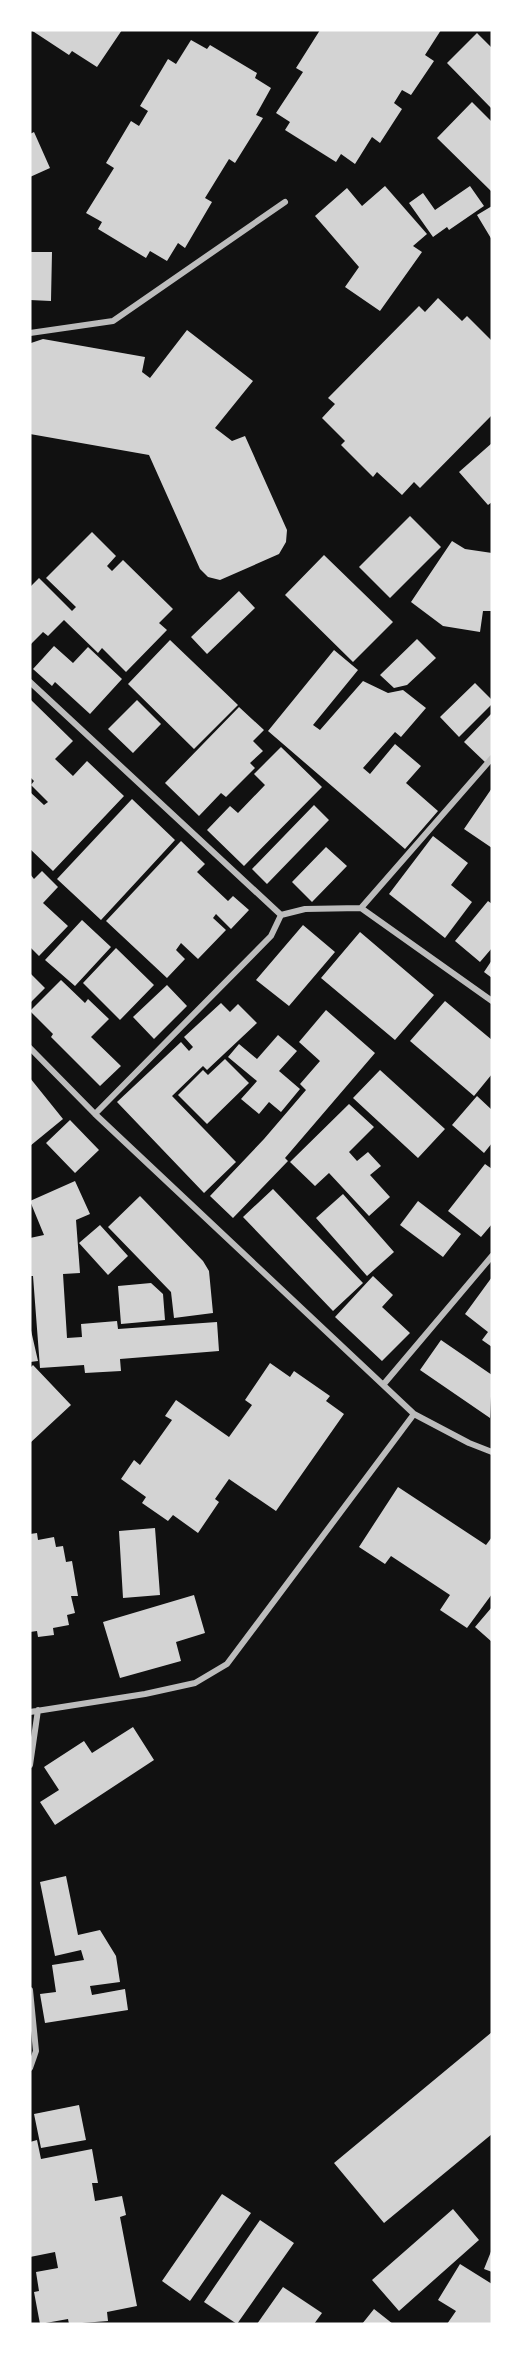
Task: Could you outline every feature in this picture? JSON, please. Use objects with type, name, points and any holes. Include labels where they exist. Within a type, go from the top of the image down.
[{"type":"street","points":[[30,333],[113,321],[285,202]]},
{"type":"street","points":[[30,682],[281,915]]},
{"type":"street","points":[[361,908],[492,758]]},
{"type":"street","points":[[281,915],[305,909],[361,908],[492,1001]]},
{"type":"street","points":[[96,1114],[271,936],[281,915]]},
{"type":"street","points":[[30,1048],[96,1114],[414,1414],[492,1452]]},
{"type":"street","points":[[383,1385],[492,1256]]},
{"type":"street","points":[[30,1712],[146,1694],[195,1683],[227,1664],[414,1414]]},
{"type":"street","points":[[30,1765],[38,1710]]},
{"type":"street","points":[[30,1990],[36,2051],[30,2068]]},
{"type":"building","points":[[31,30],[122,30],[97,67],[72,51],[69,55]]},
{"type":"building","points":[[320,30],[441,30],[425,55],[434,61],[411,95],[402,90],[394,103],[402,109],[380,143],[372,137],[355,164],[341,154],[336,162],[285,130],[290,122],[276,113],[303,72],[296,68]]},
{"type":"building","points":[[477,33],[492,48],[492,109],[447,63]]},
{"type":"building","points":[[191,40],[207,49],[210,45],[257,73],[255,78],[271,88],[256,115],[263,118],[235,163],[229,159],[205,198],[212,202],[185,248],[178,243],[167,261],[150,251],[146,258],[98,229],[102,222],[86,213],[114,168],[106,163],[131,121],[139,126],[148,111],[140,106],[168,59],[176,64]]},
{"type":"building","points":[[472,102],[492,122],[492,192],[437,138]]},
{"type":"building","points":[[34,132],[50,168],[30,177],[30,134]]},
{"type":"building","points":[[385,186],[427,234],[413,246],[422,252],[380,311],[345,287],[359,267],[315,216],[347,188],[362,206]]},
{"type":"building","points":[[470,186],[484,206],[449,230],[447,227],[433,237],[409,203],[423,193],[435,210]]},
{"type":"building","points":[[492,206],[492,240],[477,215]]},
{"type":"building","points":[[30,252],[52,252],[51,301],[30,300]]},
{"type":"building","points":[[438,298],[462,321],[467,316],[492,341],[492,415],[420,488],[414,482],[402,495],[377,472],[373,477],[341,445],[345,441],[322,418],[335,404],[328,398],[419,306],[425,312]]},
{"type":"building","points":[[187,330],[253,381],[215,428],[232,441],[245,436],[287,530],[286,542],[279,554],[220,580],[208,577],[200,569],[149,455],[30,434],[31,343],[43,339],[145,357],[142,372],[150,378]]},
{"type":"building","points":[[492,443],[492,502],[488,505],[459,472]]},
{"type":"building","points":[[410,516],[441,547],[390,598],[359,567]]},
{"type":"building","points":[[92,532],[116,556],[107,566],[112,571],[123,560],[173,609],[159,623],[167,630],[126,672],[102,648],[98,653],[64,620],[48,636],[43,632],[30,645],[30,587],[39,578],[72,611],[76,607],[46,578]]},
{"type":"building","points":[[452,541],[465,549],[492,553],[492,611],[483,611],[480,632],[443,626],[411,602]]},
{"type":"building","points":[[324,555],[393,622],[353,662],[285,595]]},
{"type":"building","points":[[239,591],[255,608],[207,654],[191,637]]},
{"type":"building","points":[[417,639],[436,658],[407,685],[394,688],[380,675]]},
{"type":"building","points":[[170,640],[238,705],[194,749],[128,684]]},
{"type":"building","points":[[54,646],[73,663],[88,647],[122,679],[90,714],[55,682],[52,686],[33,669]]},
{"type":"building","points":[[334,650],[358,670],[313,725],[320,730],[363,681],[388,693],[403,690],[426,708],[401,737],[395,732],[363,768],[370,774],[395,744],[421,766],[406,783],[438,811],[405,849],[268,731]]},
{"type":"building","points":[[475,683],[492,700],[492,704],[459,737],[440,717]]},
{"type":"building","points":[[30,699],[73,741],[55,759],[73,776],[87,761],[124,796],[53,871],[30,849],[30,792],[44,805],[48,802],[31,785],[34,781],[30,777]]},
{"type":"building","points":[[137,700],[161,724],[133,753],[108,729]]},
{"type":"building","points":[[239,707],[264,730],[253,741],[263,751],[250,763],[255,768],[226,797],[221,793],[199,816],[165,783]]},
{"type":"building","points":[[492,713],[492,757],[486,763],[464,742]]},
{"type":"building","points":[[281,747],[322,787],[244,866],[207,830],[230,806],[238,813],[265,785],[254,774]]},
{"type":"building","points":[[492,788],[492,848],[464,829]]},
{"type":"building","points":[[132,799],[175,840],[101,920],[57,879]]},
{"type":"building","points":[[314,805],[329,820],[267,884],[252,869]]},
{"type":"building","points":[[433,836],[468,863],[451,885],[472,902],[445,938],[389,894]]},
{"type":"building","points":[[181,841],[205,864],[197,872],[228,901],[233,896],[249,910],[231,929],[216,914],[213,918],[226,930],[198,959],[181,943],[176,950],[185,959],[167,978],[106,921]]},
{"type":"building","points":[[326,847],[347,866],[312,902],[292,882]]},
{"type":"building","points":[[42,871],[58,887],[43,903],[68,926],[39,956],[30,947],[30,874],[34,879]]},
{"type":"building","points":[[488,901],[492,904],[492,948],[480,962],[455,941]]},
{"type":"building","points":[[82,920],[111,947],[75,986],[45,960]]},
{"type":"building","points":[[303,925],[335,952],[289,1006],[256,980]]},
{"type":"building","points":[[360,932],[434,995],[395,1040],[321,978]]},
{"type":"building","points":[[116,948],[154,985],[120,1020],[83,983]]},
{"type":"building","points":[[492,960],[492,978],[484,972]]},
{"type":"building","points":[[30,973],[45,988],[30,1003]]},
{"type":"building","points":[[61,980],[85,1003],[88,999],[109,1019],[91,1037],[121,1066],[100,1086],[51,1037],[53,1034],[30,1011]]},
{"type":"building","points":[[167,985],[187,1006],[154,1039],[133,1017]]},
{"type":"building","points":[[445,1001],[492,1040],[492,1074],[474,1096],[410,1041]]},
{"type":"building","points":[[221,1003],[230,1012],[238,1004],[257,1023],[207,1070],[203,1066],[172,1096],[236,1162],[204,1193],[117,1102],[181,1042],[189,1051],[193,1047],[184,1037]]},
{"type":"building","points":[[326,1010],[375,1053],[285,1158],[288,1161],[233,1218],[210,1196],[306,1090],[300,1084],[320,1061],[299,1042]]},
{"type":"building","points":[[278,1035],[297,1051],[279,1071],[300,1089],[281,1112],[269,1102],[259,1114],[241,1099],[257,1081],[228,1057],[239,1044],[257,1059]]},
{"type":"building","points":[[225,1059],[249,1083],[207,1124],[178,1095],[203,1070],[208,1075]]},
{"type":"building","points":[[380,1070],[445,1129],[418,1158],[353,1098]]},
{"type":"building","points":[[30,1078],[63,1119],[30,1146]]},
{"type":"building","points":[[477,1096],[492,1110],[492,1143],[484,1153],[452,1125]]},
{"type":"building","points":[[349,1104],[374,1127],[349,1152],[357,1161],[368,1152],[381,1166],[370,1175],[390,1197],[369,1216],[329,1173],[315,1186],[290,1162]]},
{"type":"building","points":[[70,1120],[99,1150],[75,1173],[46,1143]]},
{"type":"building","points":[[485,1164],[492,1169],[492,1224],[481,1237],[448,1211]]},
{"type":"building","points":[[75,1181],[90,1214],[76,1220],[80,1273],[63,1274],[67,1338],[82,1337],[81,1324],[117,1321],[118,1329],[217,1322],[219,1351],[120,1359],[121,1371],[85,1373],[84,1365],[40,1368],[33,1276],[30,1276],[30,1238],[44,1235],[30,1201]]},
{"type":"building","points":[[273,1189],[363,1283],[333,1311],[243,1217]]},
{"type":"building","points":[[343,1194],[394,1252],[367,1276],[316,1218]]},
{"type":"building","points":[[140,1196],[203,1261],[209,1271],[213,1313],[174,1318],[171,1292],[108,1227]]},
{"type":"building","points":[[418,1201],[461,1234],[443,1257],[400,1225]]},
{"type":"building","points":[[100,1225],[128,1256],[108,1275],[79,1243]]},
{"type":"building","points":[[373,1276],[393,1295],[382,1307],[410,1333],[382,1361],[335,1317]]},
{"type":"building","points":[[492,1277],[492,1347],[482,1340],[488,1332],[465,1314]]},
{"type":"building","points":[[151,1283],[163,1294],[165,1320],[121,1324],[118,1286]]},
{"type":"building","points":[[30,1326],[38,1361],[30,1362]]},
{"type":"building","points":[[441,1340],[492,1375],[490,1418],[420,1370]]},
{"type":"building","points":[[270,1363],[290,1377],[294,1371],[330,1396],[326,1401],[344,1414],[276,1511],[229,1479],[215,1499],[219,1502],[198,1533],[173,1515],[168,1521],[142,1503],[146,1497],[121,1479],[134,1460],[140,1465],[172,1420],[165,1416],[176,1400],[229,1437],[252,1405],[245,1400]]},
{"type":"building","points":[[33,1365],[71,1405],[30,1443],[30,1368]]},
{"type":"building","points":[[398,1487],[486,1545],[492,1537],[492,1594],[467,1628],[440,1610],[450,1595],[391,1556],[385,1564],[359,1547]]},
{"type":"building","points":[[155,1528],[160,1595],[123,1598],[119,1531]]},
{"type":"building","points":[[37,1533],[38,1540],[54,1537],[56,1547],[63,1546],[66,1562],[72,1561],[78,1596],[71,1596],[75,1613],[67,1615],[69,1625],[53,1628],[54,1635],[38,1637],[37,1631],[30,1632],[30,1534]]},
{"type":"building","points":[[194,1595],[205,1633],[176,1642],[181,1661],[120,1678],[103,1622]]},
{"type":"building","points":[[492,1607],[492,1642],[475,1627]]},
{"type":"building","points":[[133,1727],[154,1760],[55,1825],[40,1802],[59,1790],[44,1767],[84,1741],[92,1753]]},
{"type":"building","points":[[66,1876],[78,1935],[100,1930],[116,1956],[120,1982],[90,1986],[92,1995],[125,1989],[128,2010],[45,2023],[40,1994],[56,1992],[52,1965],[84,1960],[81,1950],[55,1956],[40,1882]]},
{"type":"building","points":[[492,2032],[492,2134],[384,2223],[334,2163]]},
{"type":"building","points":[[79,2105],[86,2140],[41,2148],[34,2114]]},
{"type":"building","points":[[37,2140],[41,2159],[92,2149],[98,2183],[92,2183],[95,2201],[122,2196],[126,2215],[120,2217],[137,2306],[107,2312],[108,2321],[69,2324],[68,2319],[40,2324],[34,2292],[39,2291],[36,2272],[58,2268],[55,2252],[30,2257],[30,2142]]},
{"type":"building","points":[[222,2194],[251,2213],[190,2301],[162,2281]]},
{"type":"building","points":[[453,2209],[479,2240],[399,2311],[372,2280]]},
{"type":"building","points":[[260,2220],[294,2243],[237,2324],[204,2302]]},
{"type":"building","points":[[492,2249],[492,2272],[484,2269]]},
{"type":"building","points":[[460,2264],[492,2284],[492,2324],[447,2324],[456,2311],[438,2300]]},
{"type":"building","points":[[283,2287],[322,2313],[314,2324],[257,2324]]},
{"type":"building","points":[[374,2309],[393,2324],[362,2324]]}]
